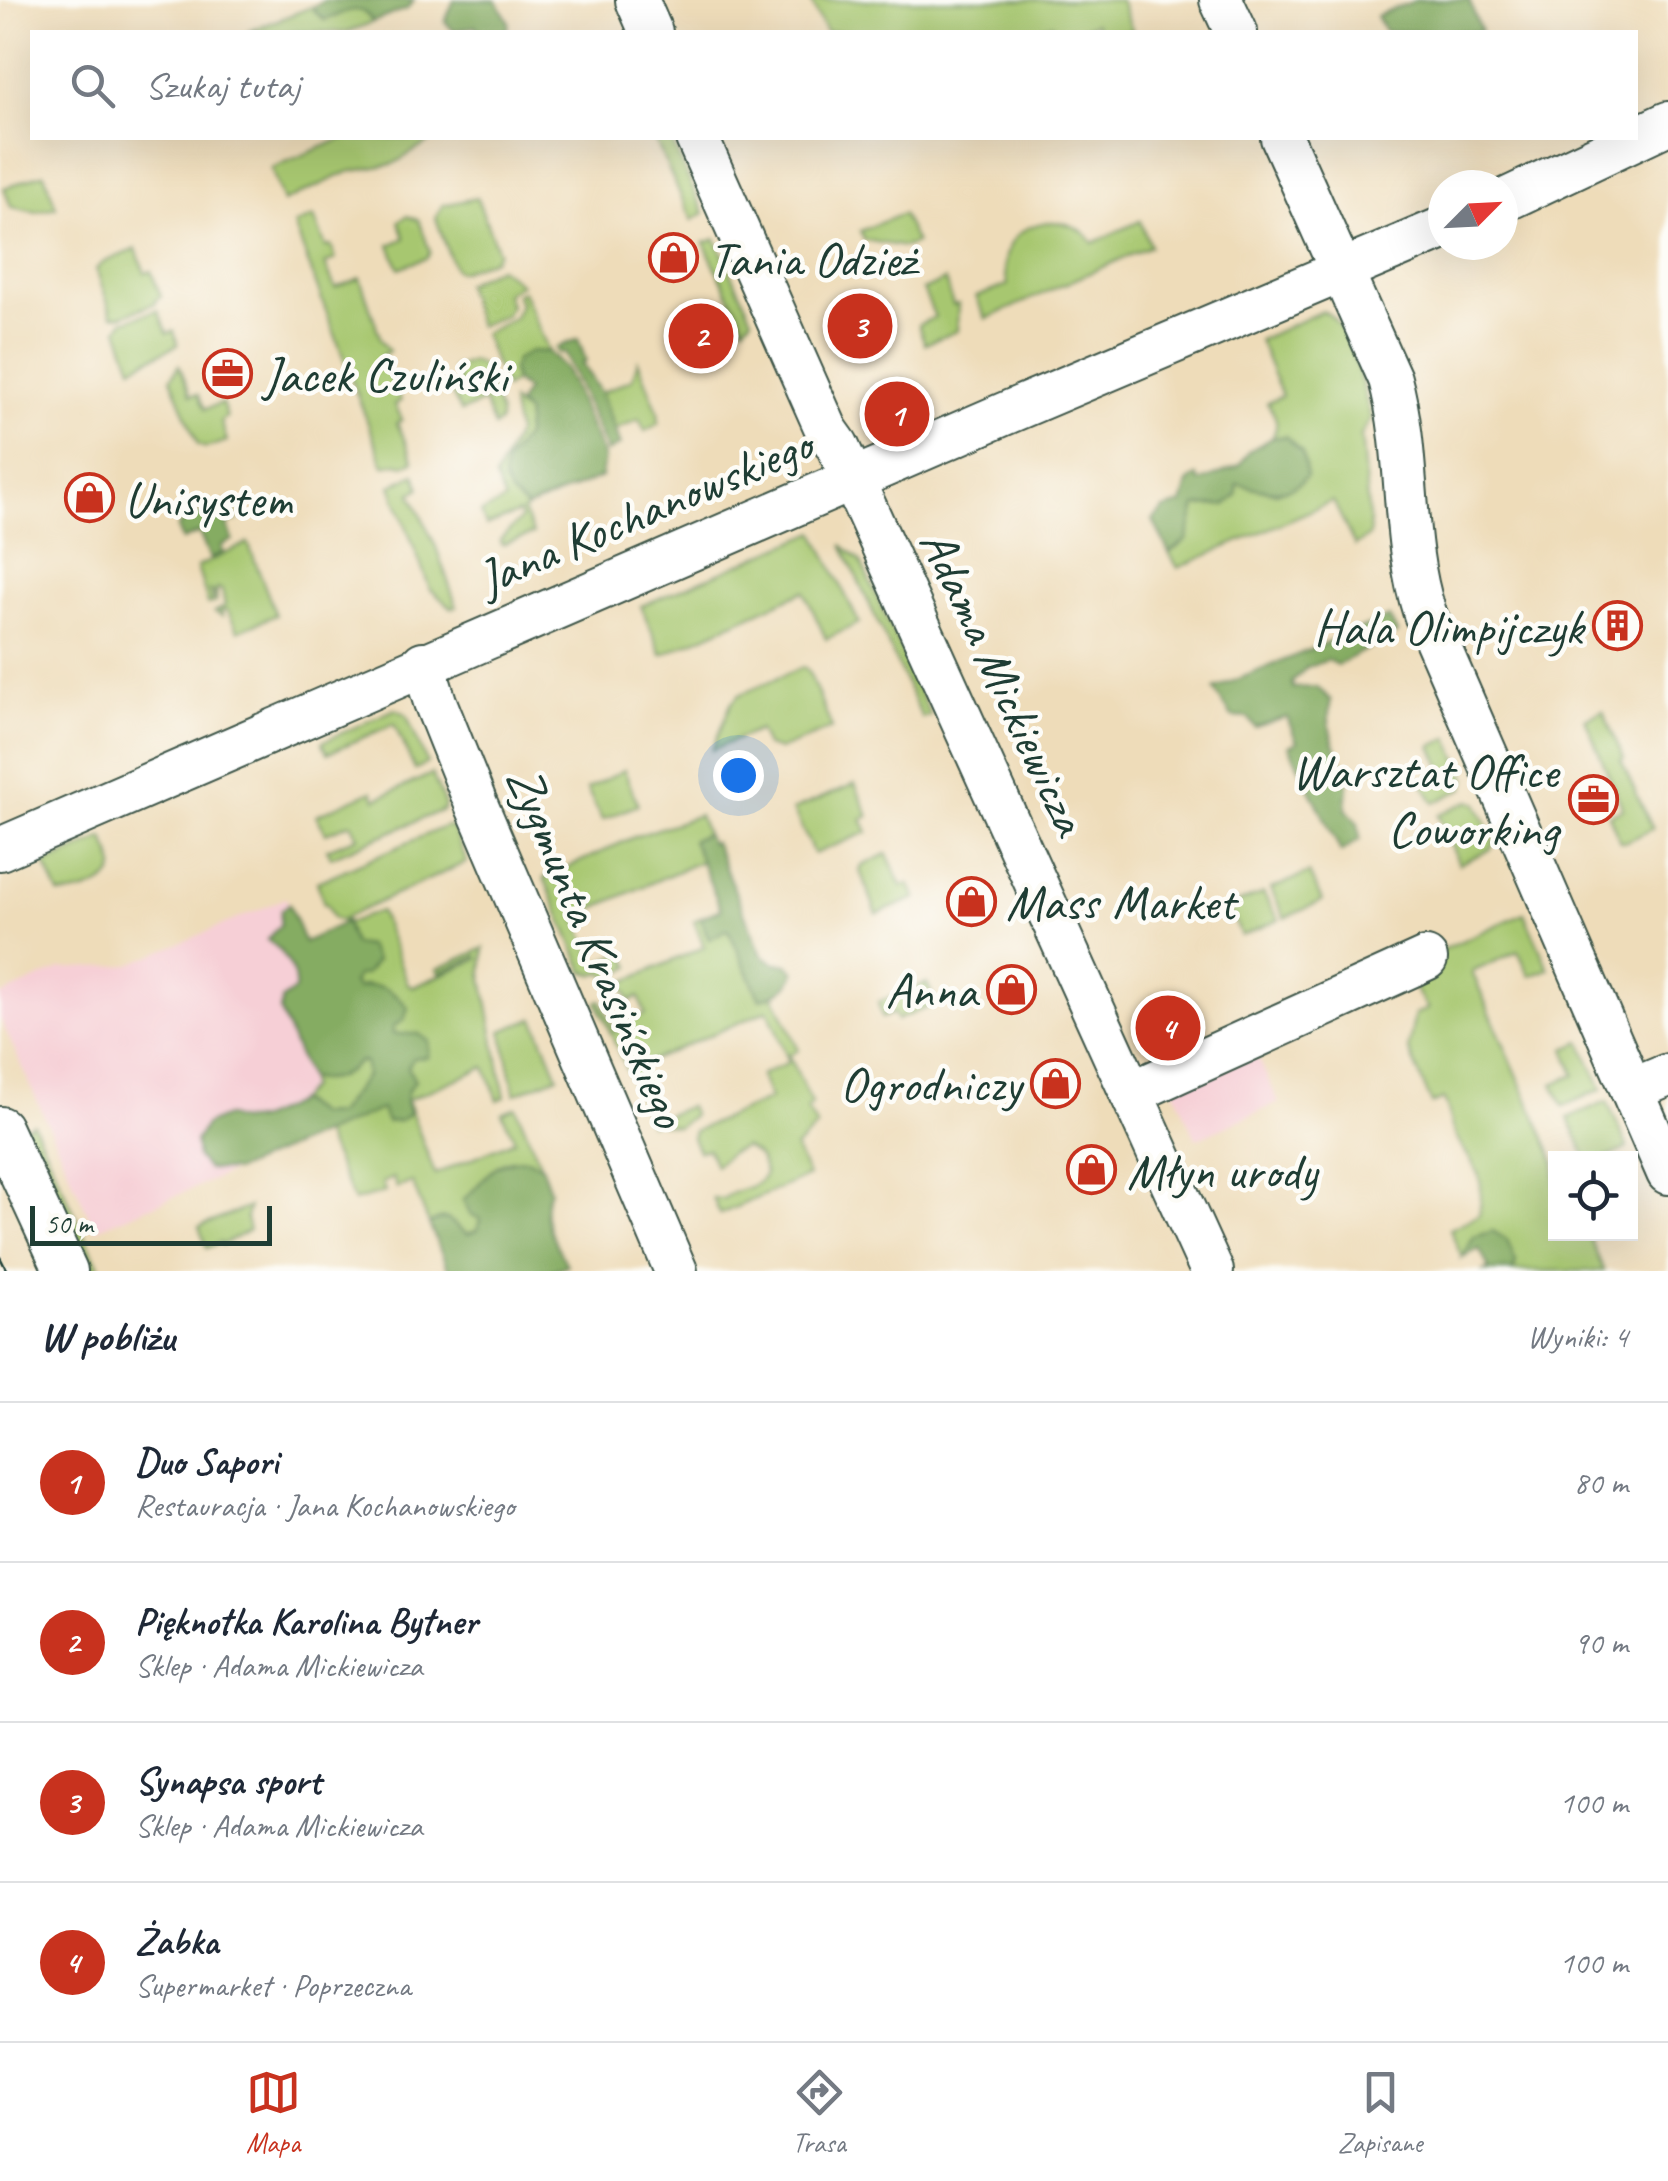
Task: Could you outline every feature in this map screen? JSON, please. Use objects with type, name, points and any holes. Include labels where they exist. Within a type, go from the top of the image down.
[{"type":"street","points":[[637,0],[650,30]]},
{"type":"street","points":[[1222,0],[1235,30]]},
{"type":"street","points":[[1638,137],[1668,123]]},
{"type":"street","name":"Adama Mickiewicza","points":[[699,140],[826,431],[837,445],[1212,1271]]},
{"type":"street","points":[[1283,140],[1384,365],[1398,408],[1408,542],[1425,614],[1650,1082],[1668,1174]]},
{"type":"street","points":[[1518,194],[1632,140]]},
{"type":"street","name":"Jana Kochanowskiego","points":[[0,849],[1428,235]]},
{"type":"street","name":"Zygmunta Krasińskiego","points":[[423,664],[476,804],[676,1271]]},
{"type":"street","points":[[1131,1093],[1426,960]]},
{"type":"street","points":[[0,1128],[66,1271]]},
{"type":"shaded area","points":[[286,898],[304,942],[326,934],[397,1102],[95,1230],[0,1018],[0,996],[60,969],[129,965]]},
{"type":"shaded area","points":[[1249,1038],[1279,1103],[1196,1139],[1174,1089]]},
{"type":"green space","points":[[325,0],[414,0],[407,9],[373,22],[357,10],[324,20],[314,6]]},
{"type":"green space","points":[[454,0],[496,0],[509,22],[507,30],[479,30],[476,26],[453,30],[445,22]]},
{"type":"green space","points":[[810,0],[1120,0],[1132,30],[1099,30],[1095,23],[1079,30],[1055,30],[1052,24],[1036,30],[825,30]]},
{"type":"green space","points":[[1416,0],[1469,0],[1480,30],[1384,30],[1377,16]]},
{"type":"green space","points":[[314,6],[314,11],[335,17],[348,7],[361,9],[373,22],[353,30],[252,30]]},
{"type":"green space","points":[[339,140],[433,140],[393,164],[348,172],[283,202],[271,168]]},
{"type":"green space","points":[[655,140],[671,140],[704,213],[692,220]]},
{"type":"green space","points":[[44,173],[56,207],[36,212],[11,207],[4,188]]},
{"type":"green space","points":[[477,198],[498,252],[493,259],[459,272],[454,269],[436,218],[443,205]]},
{"type":"green space","points":[[902,214],[916,243],[904,247],[864,240],[860,231]]},
{"type":"green space","points":[[407,216],[419,220],[430,252],[427,258],[399,268],[390,245],[405,238],[399,221]]},
{"type":"green space","points":[[314,217],[326,247],[331,246],[336,259],[325,264],[335,288],[360,278],[381,340],[389,351],[382,355],[401,401],[395,404],[402,420],[397,423],[414,461],[404,465],[384,466],[294,225]]},
{"type":"green space","points":[[1140,221],[1150,246],[986,319],[976,297],[1008,285],[1005,263],[1010,246],[1020,233],[1034,225],[1066,224],[1093,243]]},
{"type":"green space","points":[[716,239],[752,318],[744,326],[704,243]]},
{"type":"green space","points":[[136,249],[145,273],[151,271],[161,297],[156,303],[120,316],[112,315],[96,269]]},
{"type":"green space","points":[[499,267],[521,284],[506,293],[510,306],[506,315],[478,326],[465,284]]},
{"type":"green space","points":[[945,280],[953,305],[958,304],[957,331],[925,344],[918,325],[935,317],[923,290]]},
{"type":"green space","points":[[523,291],[549,352],[531,351],[512,370],[515,381],[505,388],[483,334],[514,318],[520,304],[516,294]]},
{"type":"green space","points":[[158,310],[167,333],[174,331],[178,345],[132,367],[118,329],[123,321]]},
{"type":"green space","points":[[1322,311],[1331,316],[1347,341],[1371,419],[1361,435],[1368,537],[1355,546],[1333,501],[1178,568],[1169,553],[1187,540],[1196,506],[1236,483],[1276,493],[1285,436],[1272,438],[1276,420],[1267,403],[1282,396],[1259,340]]},
{"type":"green space","points":[[578,339],[586,361],[582,364],[601,393],[620,445],[607,452],[564,352],[559,354],[556,348]]},
{"type":"green space","points":[[531,351],[549,352],[565,368],[604,458],[601,477],[527,508],[510,494],[503,480],[505,463],[525,436],[527,414],[518,404],[526,390],[515,381],[512,370],[517,359]]},
{"type":"green space","points":[[471,361],[481,365],[500,413],[500,421],[494,427],[484,402],[461,412],[449,387],[459,382],[453,368]]},
{"type":"green space","points":[[638,361],[659,423],[645,431],[639,419],[615,430],[601,393],[632,379]]},
{"type":"green space","points":[[179,365],[191,395],[198,394],[205,409],[222,403],[227,417],[221,421],[227,441],[206,448],[198,445],[171,378]]},
{"type":"green space","points":[[511,402],[527,414],[525,436],[505,463],[510,494],[527,508],[523,511],[533,534],[502,545],[500,540],[521,519],[519,513],[486,526],[481,513],[505,501],[495,478],[517,433]]},
{"type":"green space","points":[[1285,436],[1302,452],[1307,476],[1283,490],[1237,484],[1237,495],[1226,505],[1196,506],[1187,540],[1169,553],[1153,520],[1164,509],[1182,504],[1188,483],[1197,476],[1200,482],[1239,466],[1249,451],[1272,438]]},
{"type":"green space","points":[[415,474],[420,488],[411,494],[436,547],[457,607],[452,608],[430,589],[391,486]]},
{"type":"green space","points":[[230,502],[237,520],[227,524],[233,540],[221,546],[223,552],[210,559],[199,533],[182,540],[177,528],[182,522]]},
{"type":"green space","points":[[815,532],[859,623],[826,639],[804,591],[662,655],[641,606]]},
{"type":"green space","points":[[248,543],[276,615],[238,631],[227,610],[222,611],[222,616],[215,612],[225,606],[222,590],[217,588],[216,603],[210,590],[213,603],[208,604],[197,567]]},
{"type":"green space","points":[[842,545],[860,560],[930,715],[922,718]]},
{"type":"green space","points":[[1389,617],[1397,633],[1337,665],[1328,660],[1307,667],[1292,682],[1293,688],[1317,687],[1331,700],[1329,725],[1348,785],[1346,809],[1358,823],[1360,839],[1341,852],[1289,746],[1297,742],[1287,717],[1255,727],[1248,718],[1232,717],[1214,689]]},
{"type":"green space","points":[[803,667],[808,670],[832,728],[779,750],[766,746],[759,730],[712,750],[731,704],[739,695]]},
{"type":"green space","points":[[395,709],[406,714],[427,763],[415,770],[394,724],[328,753],[322,742]]},
{"type":"green space","points":[[1603,711],[1653,829],[1624,842],[1620,842],[1609,815],[1623,809],[1585,719]]},
{"type":"green space","points":[[1449,738],[1467,780],[1464,788],[1434,803],[1422,782],[1444,773],[1432,746]]},
{"type":"green space","points":[[624,770],[638,805],[602,820],[587,789]]},
{"type":"green space","points":[[432,774],[445,805],[443,810],[331,857],[327,849],[358,837],[351,823],[326,833],[316,815],[372,791],[376,799]]},
{"type":"green space","points":[[855,784],[869,816],[862,819],[868,832],[814,854],[793,810]]},
{"type":"green space","points":[[1469,801],[1477,803],[1495,843],[1491,849],[1459,864],[1438,815]]},
{"type":"green space","points":[[699,815],[706,834],[693,840],[701,861],[576,916],[596,964],[623,952],[631,967],[609,977],[602,972],[594,975],[584,971],[544,878],[634,837]]},
{"type":"green space","points":[[446,826],[452,827],[467,862],[344,918],[348,923],[380,911],[408,984],[413,987],[478,959],[477,956],[439,973],[437,969],[484,948],[482,973],[505,1097],[498,1100],[485,1067],[407,1100],[435,1174],[515,1140],[502,1113],[516,1107],[541,1165],[514,1160],[488,1174],[463,1200],[480,1218],[478,1230],[468,1234],[447,1219],[429,1224],[412,1182],[397,1188],[393,1178],[382,1183],[385,1192],[354,1201],[323,1134],[382,1108],[410,1113],[407,1103],[406,1095],[414,1080],[408,1068],[419,1034],[394,1035],[393,1027],[366,985],[357,988],[353,982],[355,952],[348,929],[345,922],[333,918],[317,882]]},
{"type":"green space","points":[[706,834],[714,842],[762,955],[774,963],[788,964],[795,972],[777,993],[760,999],[728,929],[709,939],[700,918],[721,909],[692,840]]},
{"type":"green space","points":[[104,838],[114,862],[111,875],[91,889],[59,894],[45,864]]},
{"type":"green space","points":[[887,854],[902,886],[909,884],[916,898],[877,914],[860,871],[862,866]]},
{"type":"green space","points":[[1309,873],[1322,901],[1285,918],[1271,889]]},
{"type":"green space","points":[[1263,893],[1279,920],[1241,936],[1229,907]]},
{"type":"green space","points":[[289,904],[304,942],[345,922],[353,944],[368,946],[376,961],[353,983],[357,988],[386,989],[402,1001],[408,1007],[404,1020],[393,1027],[393,1034],[419,1034],[429,1041],[428,1057],[413,1058],[408,1068],[415,1081],[406,1096],[410,1113],[400,1121],[387,1122],[381,1109],[235,1171],[207,1169],[197,1158],[195,1141],[206,1124],[226,1116],[253,1120],[298,1101],[318,1115],[337,1114],[366,1076],[365,1063],[360,1061],[336,1077],[308,1078],[280,1012],[282,999],[295,990],[294,976],[283,955],[267,940],[280,925],[281,910]]},
{"type":"green space","points":[[1524,913],[1549,969],[1530,976],[1518,951],[1472,972],[1551,1151],[1548,1241],[1591,1241],[1604,1271],[1513,1271],[1516,1262],[1474,1237],[1462,1258],[1450,1229],[1479,1215],[1479,1176],[1453,1130],[1446,1103],[1443,1099],[1432,1104],[1408,1049],[1415,1014],[1428,1009],[1411,983],[1443,949]]},
{"type":"green space","points":[[700,918],[709,939],[728,929],[760,999],[774,995],[799,1050],[789,1055],[812,1104],[807,1109],[817,1127],[795,1148],[808,1176],[720,1214],[713,1198],[723,1199],[756,1184],[765,1174],[762,1164],[756,1154],[744,1147],[715,1166],[708,1149],[698,1151],[692,1138],[694,1131],[770,1099],[760,1075],[789,1062],[768,1010],[638,1066],[660,1118],[689,1106],[693,1115],[678,1127],[650,1124],[597,1002],[601,1000],[615,1032],[625,1028],[624,1023],[645,1014],[639,997],[630,1001],[622,983],[704,947],[694,921]]},
{"type":"green space","points":[[927,983],[936,1004],[897,1020],[893,1013],[882,1018],[878,1002]]},
{"type":"green space","points":[[534,1018],[558,1076],[515,1094],[502,1031]]},
{"type":"green space","points":[[1581,1042],[1602,1089],[1563,1106],[1553,1084],[1575,1075],[1565,1049]]},
{"type":"green space","points":[[360,1061],[365,1063],[366,1076],[337,1114],[318,1115],[298,1101],[310,1087],[308,1078],[336,1078]]},
{"type":"green space","points":[[1607,1101],[1628,1148],[1584,1151],[1568,1118]]},
{"type":"green space","points":[[33,1123],[101,1271],[91,1271],[24,1128]]},
{"type":"green space","points":[[527,1159],[541,1165],[550,1190],[546,1219],[567,1265],[552,1271],[449,1271],[429,1224],[446,1219],[468,1234],[478,1230],[480,1219],[470,1214],[463,1200],[496,1167]]},
{"type":"green space","points":[[249,1207],[249,1230],[222,1245],[220,1242],[207,1248],[199,1227]]},
{"type":"green space","points":[[1493,1231],[1507,1240],[1516,1262],[1513,1271],[1484,1271],[1489,1268],[1479,1249],[1462,1258],[1474,1237]]},
{"type":"tram line","points":[[0,1257],[7,1271]]},
{"type":"place","name":"Tania Odzież","points":[[674,258]]},
{"type":"place","name":"Synapsa sport","points":[[860,326]]},
{"type":"place","name":"Pięknotka Karolina Bytner","points":[[701,336]]},
{"type":"place","name":"Jacek Czuliński","points":[[228,374]]},
{"type":"place","name":"Duo Sapori","points":[[897,414]]},
{"type":"place","name":"Unisystem","points":[[89,498]]},
{"type":"place","name":"Hala Olimpijczyk","points":[[1618,626]]},
{"type":"place","name":"Warsztat Office Coworking","points":[[1593,799]]},
{"type":"place","name":"Mass Market","points":[[971,901]]},
{"type":"place","name":"Anna","points":[[1012,989]]},
{"type":"place","name":"Żabka","points":[[1168,1028]]},
{"type":"place","name":"Ogrodniczy","points":[[1056,1083]]},
{"type":"place","name":"Młyn urody","points":[[1092,1170]]}]
